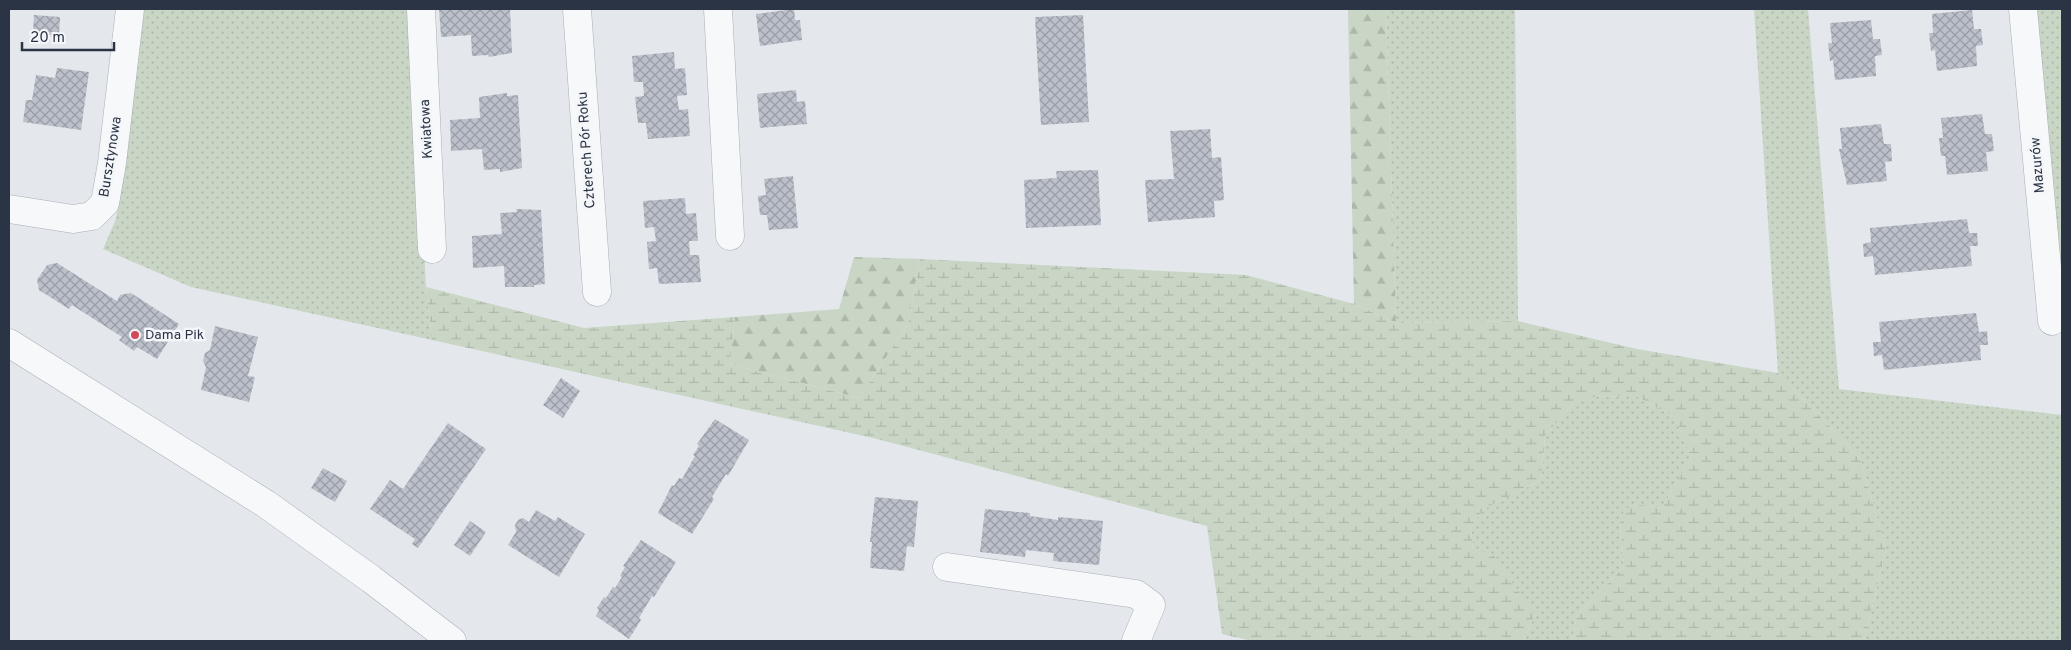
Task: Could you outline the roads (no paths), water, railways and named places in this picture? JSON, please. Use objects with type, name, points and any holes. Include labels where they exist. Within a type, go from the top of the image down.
[{"type":"street","name":"Bursztynowa","points":[[9,209],[74,220],[92,216],[105,203],[112,163],[130,9]]},
{"type":"street","name":"Kwiatowa","points":[[421,9],[432,248]]},
{"type":"street","name":"Czterech Pór Roku","points":[[577,9],[597,292]]},
{"type":"street","points":[[718,9],[730,236]]},
{"type":"street","name":"Mazurów","points":[[2023,9],[2052,321]]},
{"type":"street","points":[[9,343],[266,504],[371,579],[452,641]]},
{"type":"street","points":[[947,567],[1136,594],[1151,605],[1136,641]]},
{"type":"place","name":"Dama Pik","points":[[135,335]]}]
